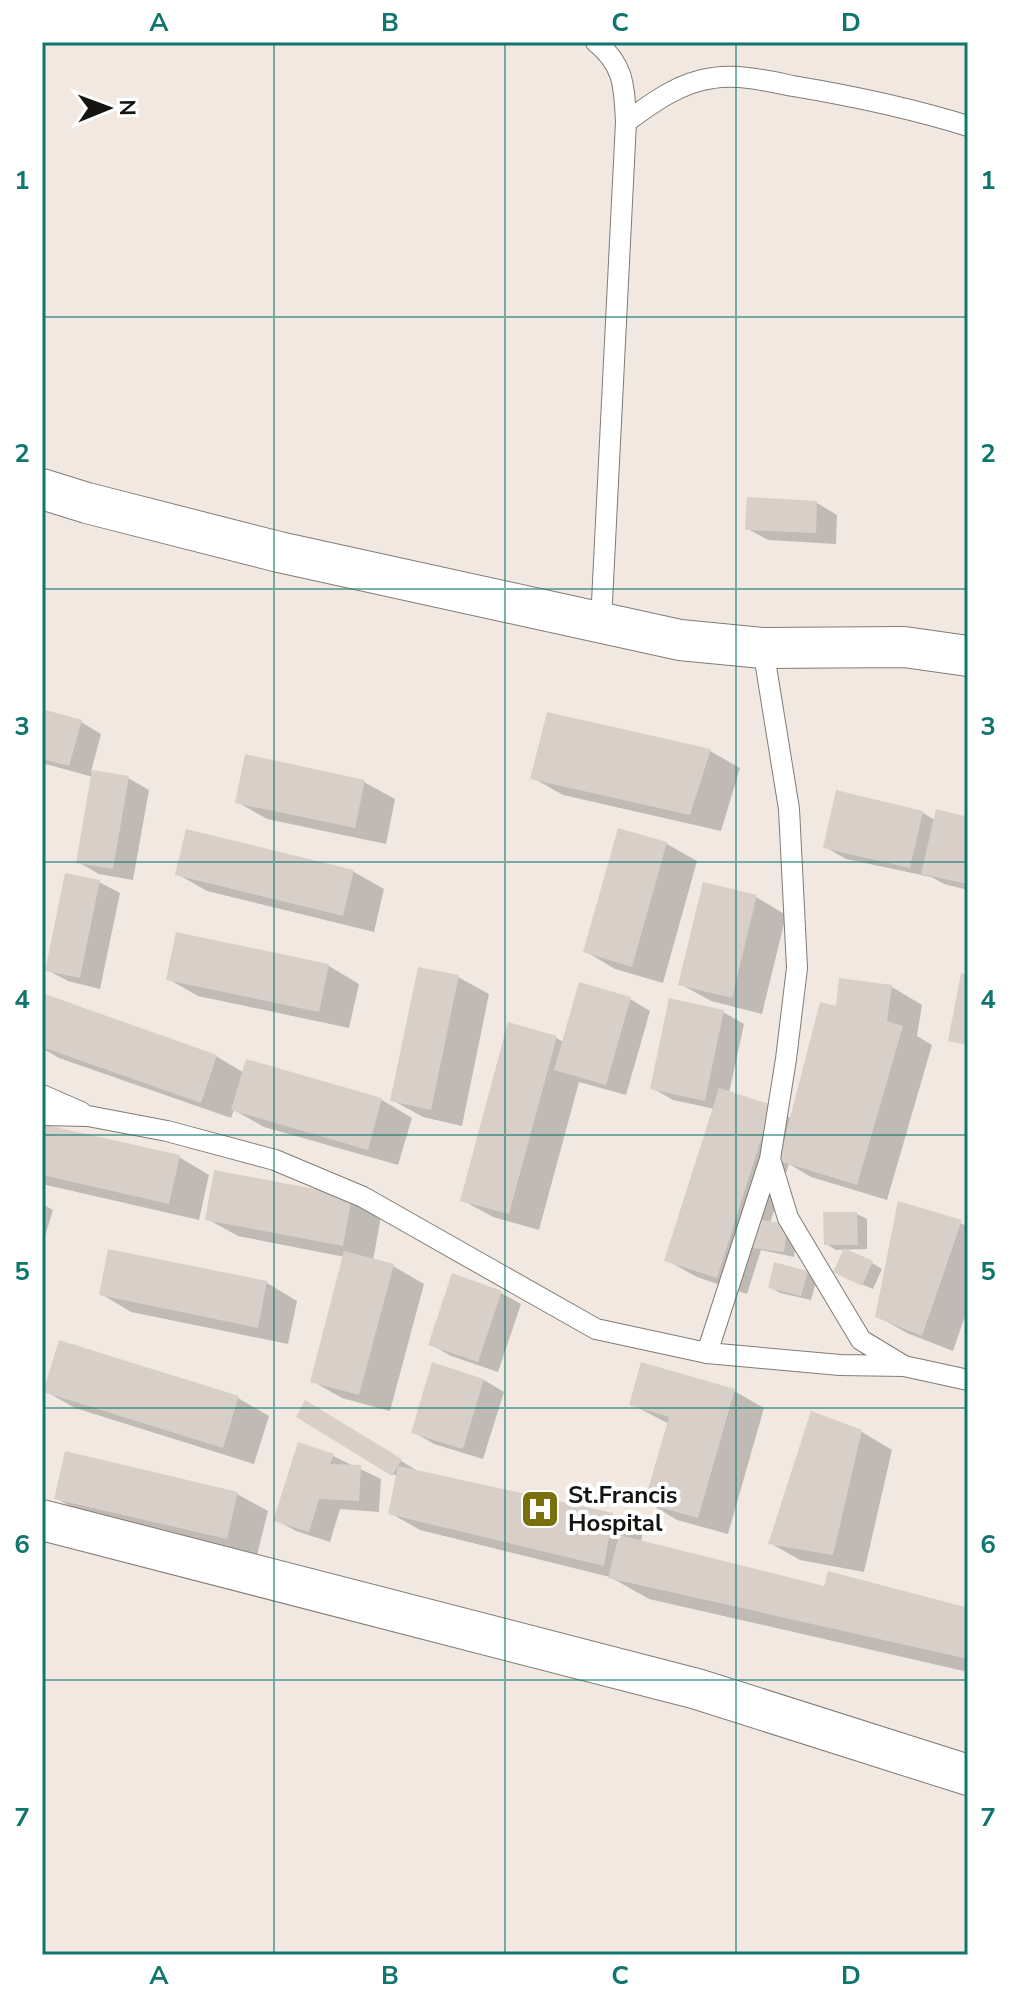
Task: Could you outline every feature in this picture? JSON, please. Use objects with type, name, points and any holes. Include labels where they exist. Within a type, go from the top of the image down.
[{"type":"street","points":[[42,489],[279,552],[680,640],[763,648],[904,647],[968,656]]},
{"type":"street","points":[[42,1520],[697,1689],[968,1775]]},
{"type":"lane","points":[[596,42],[613,56],[624,85],[626,122],[601,622]]},
{"type":"lane","points":[[626,122],[656,100],[683,86],[713,77],[758,80],[846,95],[906,107],[968,126]]},
{"type":"lane","points":[[707,1353],[770,1159],[797,968],[789,809],[763,648]]},
{"type":"lane","points":[[42,1095],[88,1116]]},
{"type":"lane","points":[[42,1115],[88,1116],[167,1131],[275,1160],[363,1197],[596,1329],[707,1353],[840,1365],[904,1366],[968,1380]]},
{"type":"lane","points":[[770,1159],[788,1218],[861,1340],[904,1366]]},
{"type":"building","points":[[747,497],[817,501],[816,533],[745,530]]},
{"type":"building","points":[[42,709],[82,720],[69,766],[42,759]]},
{"type":"building","points":[[547,712],[711,749],[690,815],[530,779]]},
{"type":"building","points":[[245,754],[365,780],[355,828],[235,803]]},
{"type":"building","points":[[92,770],[129,776],[113,869],[76,863]]},
{"type":"building","points":[[836,790],[923,811],[910,868],[823,848]]},
{"type":"building","points":[[936,809],[968,817],[968,884],[921,874]]},
{"type":"building","points":[[618,828],[667,842],[632,967],[583,952]]},
{"type":"building","points":[[186,829],[354,870],[343,916],[175,875]]},
{"type":"building","points":[[65,873],[100,880],[80,978],[45,971]]},
{"type":"building","points":[[703,882],[757,895],[732,998],[678,985]]},
{"type":"building","points":[[176,932],[329,964],[319,1012],[166,980]]},
{"type":"building","points":[[418,967],[459,975],[431,1110],[390,1101]]},
{"type":"building","points":[[961,973],[968,975],[968,1045],[948,1041]]},
{"type":"building","points":[[839,978],[892,985],[887,1021],[903,1026],[857,1185],[779,1161],[820,1002],[836,1006]]},
{"type":"building","points":[[579,982],[631,997],[606,1085],[554,1070]]},
{"type":"building","points":[[42,993],[217,1055],[201,1103],[42,1047]]},
{"type":"building","points":[[669,998],[724,1010],[705,1101],[650,1089]]},
{"type":"building","points":[[508,1022],[557,1036],[509,1214],[460,1201]]},
{"type":"building","points":[[246,1059],[382,1098],[368,1150],[231,1110]]},
{"type":"building","points":[[719,1088],[772,1105],[717,1278],[664,1261]]},
{"type":"building","points":[[42,1124],[180,1155],[169,1204],[42,1175]]},
{"type":"building","points":[[214,1170],[352,1196],[343,1246],[205,1220]]},
{"type":"building","points":[[898,1201],[962,1220],[922,1336],[875,1317]]},
{"type":"building","points":[[823,1212],[857,1212],[858,1245],[824,1245]]},
{"type":"building","points":[[756,1219],[788,1224],[784,1252],[752,1248]]},
{"type":"building","points":[[844,1248],[873,1261],[862,1286],[833,1272]]},
{"type":"building","points":[[108,1249],[267,1281],[258,1328],[99,1295]]},
{"type":"building","points":[[344,1251],[394,1264],[359,1395],[310,1382]]},
{"type":"building","points":[[774,1262],[808,1271],[801,1296],[768,1288]]},
{"type":"building","points":[[452,1273],[502,1291],[478,1362],[428,1345]]},
{"type":"building","points":[[59,1340],[239,1396],[223,1448],[43,1392]]},
{"type":"building","points":[[432,1362],[484,1379],[463,1449],[411,1433]]},
{"type":"building","points":[[641,1362],[735,1389],[698,1518],[644,1503],[669,1417],[629,1405]]},
{"type":"building","points":[[305,1400],[402,1459],[392,1476],[296,1417]]},
{"type":"building","points":[[811,1411],[862,1430],[833,1555],[768,1544]]},
{"type":"building","points":[[298,1442],[334,1454],[330,1464],[361,1465],[359,1501],[319,1499],[309,1532],[273,1521]]},
{"type":"building","points":[[65,1451],[238,1492],[227,1539],[54,1499]]},
{"type":"building","points":[[398,1466],[613,1513],[604,1566],[388,1514]]},
{"type":"building","points":[[619,1535],[824,1586],[828,1571],[965,1607],[968,1599],[968,1659],[608,1578]]},
{"type":"place","name":"St.Francis Hospital","points":[[540,1509]]}]
